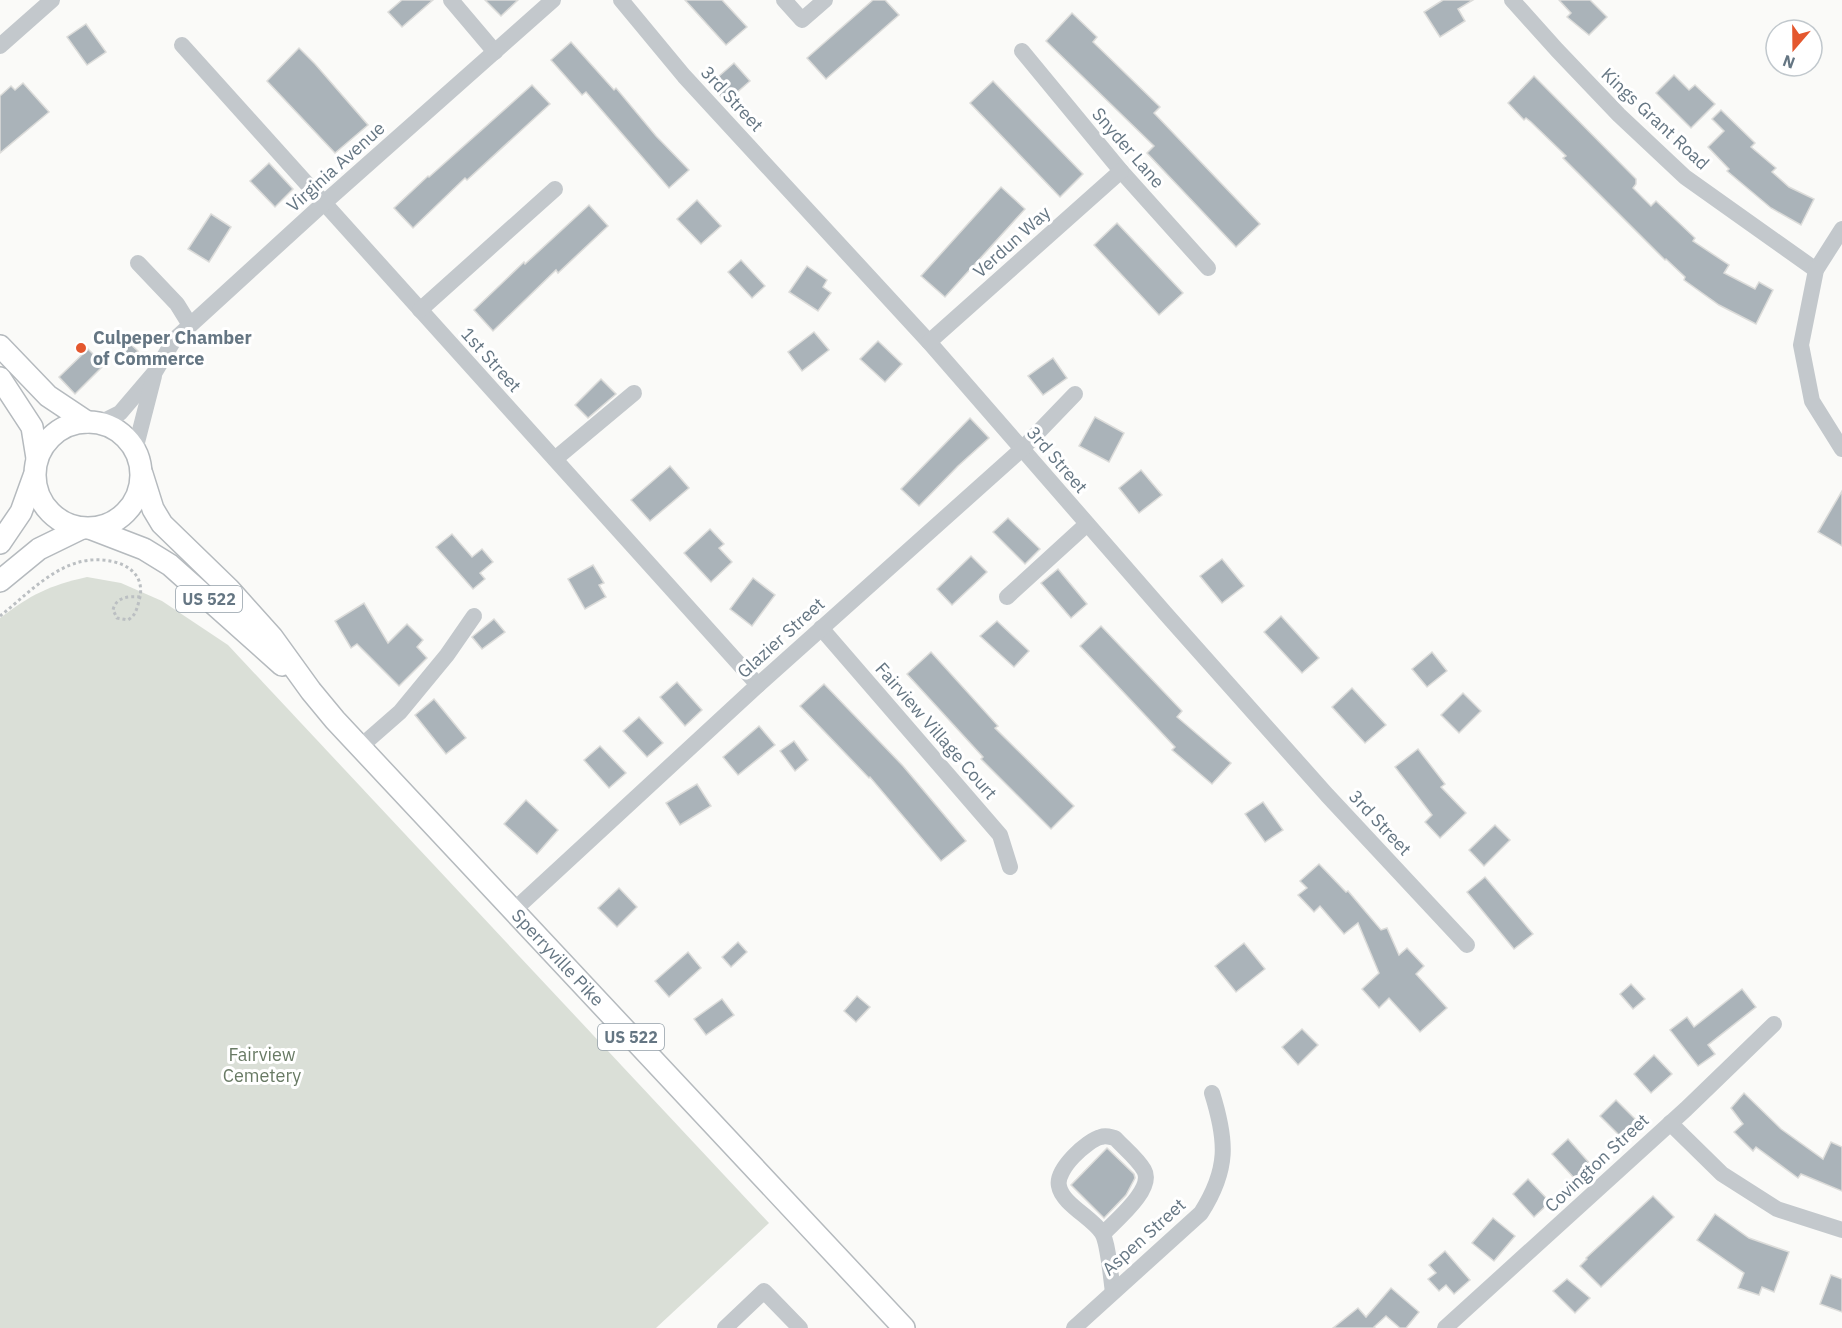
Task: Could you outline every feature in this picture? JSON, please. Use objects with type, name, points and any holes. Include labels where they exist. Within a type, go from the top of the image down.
[{"type":"main road","name":"US 522","points":[[0,346],[48,396],[93,423],[116,430],[127,438],[135,450],[142,474]]},
{"type":"main road","name":"US 522","points":[[0,378],[32,427],[40,498],[54,516],[67,524],[87,528]]},
{"type":"main road","points":[[0,543],[21,512],[45,443],[57,431],[73,424],[93,423]]},
{"type":"main road","points":[[0,581],[39,549],[87,528],[108,525],[122,517],[133,505],[140,490],[142,474]]},
{"type":"main road","name":"Sperryville Pike","points":[[142,474],[153,509],[162,524],[229,589],[272,637],[310,691]]},
{"type":"main road","name":"Sperryville Pike","points":[[87,528],[144,549],[171,566],[310,691],[904,1328]]},
{"type":"street","points":[[0,46],[52,0]]},
{"type":"street","points":[[451,0],[495,52]]},
{"type":"street","name":"Virginia Avenue","points":[[93,423],[120,413],[155,372],[174,340],[324,203],[553,0]]},
{"type":"street","name":"3rd Street","points":[[621,0],[684,76],[929,342],[1087,525],[1327,795],[1467,945]]},
{"type":"street","points":[[784,0],[802,20],[825,0]]},
{"type":"street","name":"Kings Grant Road","points":[[1512,0],[1619,116],[1685,177],[1816,270]]},
{"type":"street","name":"1st Street","points":[[182,45],[758,685]]},
{"type":"street","name":"Snyder Lane","points":[[1022,51],[1120,171],[1208,268]]},
{"type":"street","name":"Verdun Way","points":[[929,342],[1120,171]]},
{"type":"street","points":[[420,310],[555,189]]},
{"type":"street","points":[[1842,229],[1816,270],[1802,345],[1812,400],[1842,449]]},
{"type":"street","points":[[138,263],[177,304],[190,325]]},
{"type":"street","name":"Virginia Avenue","points":[[135,450],[155,372]]},
{"type":"street","points":[[555,459],[634,393]]},
{"type":"street","name":"Glazier Street","points":[[513,911],[758,685],[1022,449],[1075,394]]},
{"type":"street","points":[[1007,597],[1087,525]]},
{"type":"street","points":[[360,747],[400,712],[447,655],[474,616]]},
{"type":"street","name":"Fairview Village Court","points":[[821,628],[1000,835],[1010,867]]},
{"type":"street","name":"Covington Street","points":[[1445,1328],[1670,1123],[1774,1024]]},
{"type":"street","name":"Aspen Street","points":[[1074,1328],[1202,1213],[1213,1195],[1224,1155],[1222,1134],[1212,1093]]},
{"type":"street","points":[[1670,1123],[1722,1174],[1777,1209],[1842,1230]]},
{"type":"street","points":[[1103,1234],[1142,1192],[1146,1178],[1144,1170],[1115,1138],[1108,1136],[1094,1139],[1064,1166],[1059,1176],[1058,1186],[1062,1194],[1103,1234],[1113,1292]]},
{"type":"street","points":[[724,1328],[764,1291],[800,1328]]},
{"type":"path","points":[[0,616],[48,577],[81,561],[104,561],[129,567],[140,581],[140,597],[131,619],[125,620],[116,616],[113,610],[118,602],[128,597],[140,597]]},
{"type":"green space","name":"Fairview Cemetery","points":[[87,577],[121,583],[162,601],[228,645],[769,1223],[656,1328],[0,1328],[0,618],[41,592]]},
{"type":"building","points":[[402,0],[433,0],[402,27],[388,12]]},
{"type":"building","points":[[485,0],[518,0],[501,16]]},
{"type":"building","points":[[685,0],[722,0],[747,27],[726,45]]},
{"type":"building","points":[[873,0],[885,0],[899,15],[826,79],[807,58]]},
{"type":"building","points":[[1443,0],[1473,0],[1458,9],[1465,21],[1440,37],[1424,12]]},
{"type":"building","points":[[1559,0],[1590,0],[1607,17],[1589,35],[1567,17],[1571,13]]},
{"type":"building","points":[[1072,13],[1097,37],[1093,42],[1160,107],[1154,113],[1260,224],[1236,247],[1147,153],[1154,146],[1046,41]]},
{"type":"building","points":[[86,24],[106,52],[87,65],[67,37]]},
{"type":"building","points":[[571,42],[614,90],[616,88],[656,136],[689,170],[669,188],[586,92],[582,95],[551,60]]},
{"type":"building","points":[[299,48],[368,125],[335,153],[267,81]]},
{"type":"building","points":[[734,63],[750,81],[726,102],[710,84]]},
{"type":"building","points":[[1674,75],[1689,90],[1695,85],[1715,104],[1691,128],[1656,93]]},
{"type":"building","points":[[1534,76],[1636,179],[1633,188],[1651,206],[1656,201],[1695,238],[1693,241],[1729,265],[1724,273],[1755,289],[1759,282],[1773,290],[1756,324],[1719,305],[1684,280],[1685,277],[1563,158],[1566,156],[1508,103]]},
{"type":"building","points":[[993,81],[1083,174],[1060,197],[970,103]]},
{"type":"building","points":[[23,83],[49,112],[0,153],[0,96],[11,86],[15,90]]},
{"type":"building","points":[[532,85],[550,104],[467,180],[465,178],[413,228],[394,208]]},
{"type":"building","points":[[1721,110],[1755,143],[1751,147],[1776,168],[1772,172],[1789,187],[1814,199],[1801,225],[1771,208],[1727,171],[1729,169],[1708,147],[1724,131],[1712,119]]},
{"type":"building","points":[[269,163],[293,189],[275,207],[250,181]]},
{"type":"building","points":[[1001,187],[1025,209],[945,297],[921,276]]},
{"type":"building","points":[[697,200],[721,226],[701,244],[677,219]]},
{"type":"building","points":[[589,205],[608,226],[558,273],[556,270],[493,331],[474,310]]},
{"type":"building","points":[[211,214],[231,227],[209,262],[188,249]]},
{"type":"building","points":[[1117,223],[1183,293],[1159,315],[1094,245]]},
{"type":"building","points":[[741,260],[765,286],[752,298],[728,272]]},
{"type":"building","points":[[807,266],[827,280],[823,287],[831,293],[818,311],[789,292]]},
{"type":"building","points":[[814,332],[829,350],[802,371],[788,352]]},
{"type":"building","points":[[127,341],[138,351],[129,362],[117,352]]},
{"type":"building","points":[[878,341],[902,364],[885,382],[860,359]]},
{"type":"building","points":[[88,349],[104,365],[75,394],[59,377]]},
{"type":"building","points":[[1053,358],[1067,378],[1043,395],[1028,376]]},
{"type":"building","points":[[601,379],[616,394],[588,418],[575,405]]},
{"type":"building","points":[[1095,417],[1124,433],[1109,462],[1079,446]]},
{"type":"building","points":[[970,418],[989,438],[919,506],[901,489]]},
{"type":"building","points":[[670,466],[689,488],[650,521],[631,500]]},
{"type":"building","points":[[1141,470],[1162,495],[1139,513],[1119,488]]},
{"type":"building","points":[[1842,491],[1842,546],[1818,532]]},
{"type":"building","points":[[1008,518],[1040,549],[1025,564],[993,532]]},
{"type":"building","points":[[710,529],[724,544],[719,548],[732,562],[711,582],[684,553]]},
{"type":"building","points":[[452,534],[472,557],[482,549],[493,562],[480,573],[485,579],[473,589],[436,547]]},
{"type":"building","points":[[971,556],[987,572],[952,605],[937,589]]},
{"type":"building","points":[[1222,559],[1244,586],[1222,603],[1200,576]]},
{"type":"building","points":[[593,565],[604,583],[599,585],[606,597],[585,609],[568,579]]},
{"type":"building","points":[[1058,569],[1087,604],[1071,618],[1041,583]]},
{"type":"building","points":[[753,578],[775,595],[752,626],[730,609]]},
{"type":"building","points":[[364,603],[388,643],[407,624],[423,640],[417,647],[427,658],[399,686],[357,644],[351,648],[335,621]]},
{"type":"building","points":[[1281,616],[1319,658],[1302,673],[1264,632]]},
{"type":"building","points":[[494,619],[505,632],[482,649],[472,637]]},
{"type":"building","points":[[997,621],[1029,651],[1014,667],[980,636]]},
{"type":"building","points":[[1101,626],[1182,711],[1177,717],[1231,763],[1212,784],[1172,750],[1175,747],[1080,646]]},
{"type":"building","points":[[931,652],[998,726],[995,728],[1074,806],[1051,829],[981,759],[983,757],[907,674]]},
{"type":"building","points":[[1432,652],[1447,671],[1427,687],[1412,669]]},
{"type":"building","points":[[677,682],[702,710],[685,726],[660,697]]},
{"type":"building","points":[[824,684],[903,766],[966,841],[941,861],[870,777],[800,706]]},
{"type":"building","points":[[1352,688],[1386,725],[1365,743],[1332,707]]},
{"type":"building","points":[[1463,693],[1481,711],[1459,733],[1441,715]]},
{"type":"building","points":[[434,699],[466,738],[446,754],[415,715]]},
{"type":"building","points":[[639,717],[663,743],[647,757],[623,731]]},
{"type":"building","points":[[759,726],[775,745],[738,775],[723,757]]},
{"type":"building","points":[[794,741],[808,760],[795,771],[780,751]]},
{"type":"building","points":[[600,746],[626,773],[609,788],[584,760]]},
{"type":"building","points":[[1418,749],[1445,784],[1441,787],[1466,813],[1440,838],[1425,822],[1432,815],[1395,767]]},
{"type":"building","points":[[697,784],[711,806],[680,825],[666,803]]},
{"type":"building","points":[[526,800],[558,830],[537,854],[504,824]]},
{"type":"building","points":[[1263,802],[1283,830],[1265,842],[1245,814]]},
{"type":"building","points":[[1495,825],[1510,840],[1484,866],[1469,850]]},
{"type":"building","points":[[1319,864],[1346,892],[1348,891],[1381,930],[1387,928],[1399,955],[1407,948],[1424,966],[1416,974],[1447,1008],[1420,1032],[1389,998],[1379,1008],[1362,989],[1379,973],[1358,923],[1344,934],[1320,906],[1314,912],[1298,895],[1307,888],[1300,881]]},
{"type":"building","points":[[1485,877],[1533,934],[1514,949],[1467,892]]},
{"type":"building","points":[[619,888],[637,907],[617,927],[598,908]]},
{"type":"building","points":[[738,942],[747,952],[731,967],[722,957]]},
{"type":"building","points":[[1244,943],[1265,969],[1236,992],[1215,966]]},
{"type":"building","points":[[688,952],[701,968],[669,997],[655,981]]},
{"type":"building","points":[[1631,984],[1645,999],[1633,1009],[1620,994]]},
{"type":"building","points":[[1742,989],[1756,1007],[1708,1045],[1715,1054],[1698,1066],[1670,1030],[1687,1017],[1694,1027]]},
{"type":"building","points":[[857,996],[870,1007],[856,1022],[844,1011]]},
{"type":"building","points":[[722,999],[734,1015],[706,1035],[694,1019]]},
{"type":"building","points":[[1302,1029],[1318,1045],[1298,1065],[1282,1047]]},
{"type":"building","points":[[1654,1055],[1672,1074],[1651,1093],[1634,1074]]},
{"type":"building","points":[[1744,1093],[1781,1129],[1823,1159],[1831,1142],[1842,1147],[1842,1191],[1801,1174],[1798,1178],[1756,1147],[1753,1151],[1734,1132],[1743,1124],[1731,1108]]},
{"type":"building","points":[[1616,1100],[1639,1123],[1623,1139],[1600,1116]]},
{"type":"building","points":[[1568,1139],[1592,1166],[1576,1180],[1552,1154]]},
{"type":"building","points":[[1107,1148],[1134,1174],[1135,1178],[1126,1195],[1104,1218],[1071,1185]]},
{"type":"building","points":[[1528,1179],[1550,1202],[1534,1217],[1513,1194]]},
{"type":"building","points":[[1653,1196],[1674,1217],[1601,1287],[1580,1266]]},
{"type":"building","points":[[1715,1214],[1749,1238],[1789,1252],[1774,1292],[1762,1287],[1759,1295],[1738,1288],[1744,1273],[1697,1240]]},
{"type":"building","points":[[1493,1218],[1515,1236],[1494,1261],[1472,1243]]},
{"type":"building","points":[[1445,1251],[1470,1280],[1454,1294],[1446,1285],[1439,1291],[1428,1279],[1436,1273],[1429,1265]]},
{"type":"building","points":[[1831,1275],[1842,1279],[1842,1312],[1820,1304]]},
{"type":"building","points":[[1567,1279],[1590,1298],[1575,1313],[1553,1291]]},
{"type":"building","points":[[1391,1288],[1419,1312],[1406,1328],[1400,1328],[1386,1316],[1375,1328],[1333,1328],[1358,1308],[1366,1317]]},
{"type":"place","name":"Culpeper Chamber of Commerce","points":[[81,348]]}]
